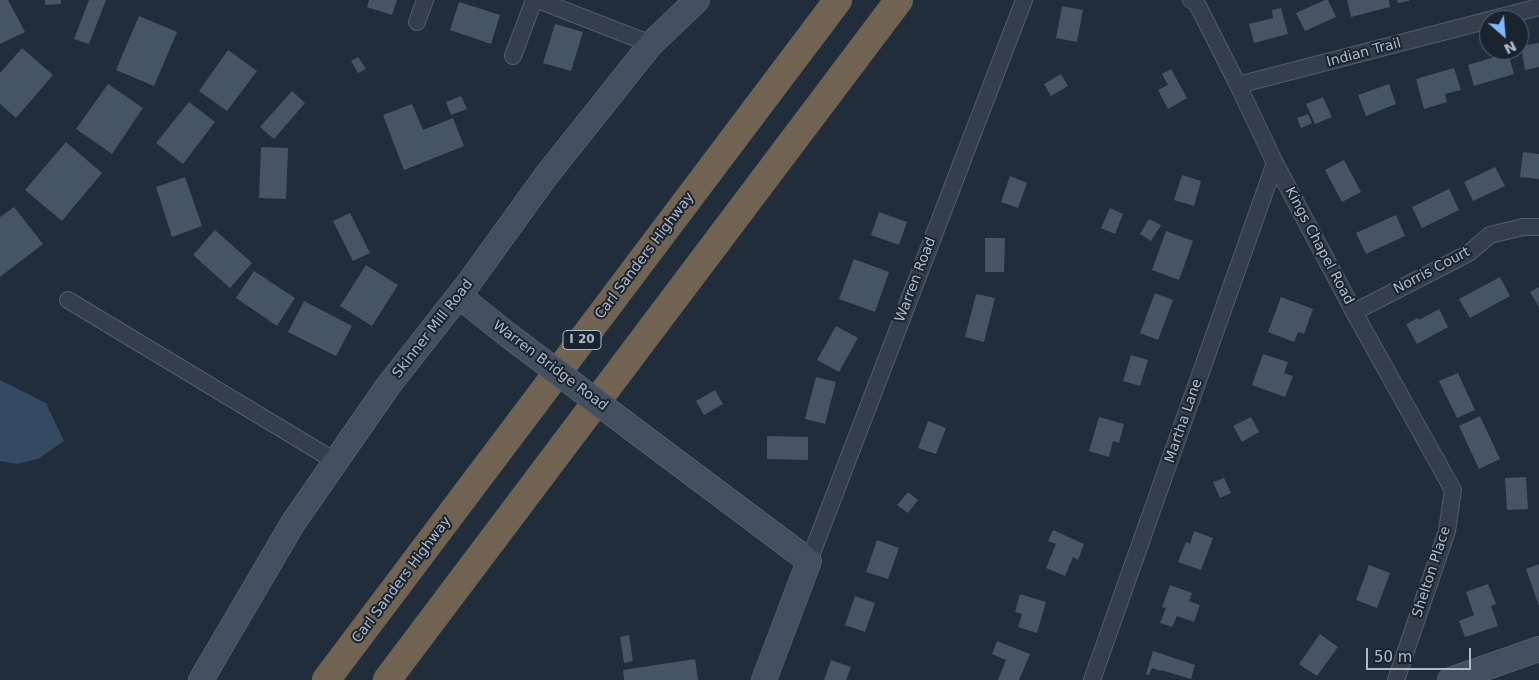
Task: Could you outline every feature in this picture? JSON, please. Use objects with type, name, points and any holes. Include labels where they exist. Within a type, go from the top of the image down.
[{"type":"highway","name":"Carl Sanders Highway","points":[[326,680],[838,0]]},
{"type":"highway","points":[[387,680],[899,0]]},
{"type":"street","points":[[417,22],[425,0]]},
{"type":"street","points":[[514,56],[536,0],[569,5],[651,44]]},
{"type":"street","name":"Skinner Mill Road","points":[[201,680],[293,523],[388,386],[459,296],[546,176],[651,44],[696,0]]},
{"type":"street","name":"Warren Road","points":[[764,680],[1024,0]]},
{"type":"street","name":"Kings Chapel Road","points":[[1191,0],[1196,2],[1275,163],[1354,312],[1453,490]]},
{"type":"street","name":"Indian Trail","points":[[1238,85],[1479,23]]},
{"type":"street","name":"Martha Lane","points":[[1092,680],[1275,163]]},
{"type":"street","name":"Norris Court","points":[[1354,312],[1468,253],[1490,236],[1523,228],[1539,227]]},
{"type":"street","name":"Warren Bridge Road","points":[[459,296],[508,335],[809,561]]},
{"type":"street","points":[[68,300],[335,461]]},
{"type":"street","name":"Shelton Place","points":[[1396,680],[1447,531],[1453,490]]},
{"type":"street","points":[[1450,680],[1539,649]]},
{"type":"water","points":[[0,380],[46,403],[64,441],[38,459],[17,464],[0,461]]},
{"type":"building","points":[[0,0],[8,0],[25,32],[0,44]]},
{"type":"building","points":[[45,0],[61,0],[61,4],[45,5]]},
{"type":"building","points":[[89,0],[106,0],[89,44],[74,39]]},
{"type":"building","points":[[369,0],[397,0],[392,15],[367,7]]},
{"type":"building","points":[[1328,0],[1336,17],[1305,31],[1296,13]]},
{"type":"building","points":[[1347,0],[1389,0],[1390,7],[1351,17]]},
{"type":"building","points":[[1397,0],[1409,0],[1409,1],[1398,3]]},
{"type":"building","points":[[459,2],[500,15],[491,44],[450,30]]},
{"type":"building","points":[[1062,6],[1083,10],[1077,42],[1056,38]]},
{"type":"building","points":[[1281,8],[1288,34],[1254,43],[1249,24],[1273,18],[1272,10]]},
{"type":"building","points":[[139,16],[177,32],[154,86],[116,70]]},
{"type":"building","points":[[555,24],[583,32],[571,71],[543,63]]},
{"type":"building","points":[[1539,43],[1539,67],[1525,70],[1523,60],[1529,60],[1529,45]]},
{"type":"building","points":[[22,48],[53,75],[16,118],[0,104],[0,73]]},
{"type":"building","points":[[228,50],[257,71],[227,111],[199,91]]},
{"type":"building","points":[[358,57],[366,69],[358,73],[351,61]]},
{"type":"building","points":[[1485,60],[1510,60],[1514,74],[1474,86],[1468,65]]},
{"type":"building","points":[[1454,68],[1461,90],[1445,94],[1447,102],[1424,109],[1416,79]]},
{"type":"building","points":[[1171,69],[1187,98],[1168,109],[1158,90],[1168,85],[1162,74]]},
{"type":"building","points":[[1061,74],[1068,86],[1051,96],[1044,84]]},
{"type":"building","points":[[108,84],[143,108],[112,154],[76,129]]},
{"type":"building","points":[[1389,84],[1396,104],[1366,116],[1358,95]]},
{"type":"building","points":[[292,91],[305,103],[274,139],[260,127]]},
{"type":"building","points":[[461,96],[467,109],[451,115],[446,102]]},
{"type":"building","points":[[1323,97],[1332,117],[1315,124],[1306,104]]},
{"type":"building","points":[[189,102],[215,122],[183,164],[156,143]]},
{"type":"building","points":[[412,104],[423,130],[453,118],[464,146],[404,170],[383,115]]},
{"type":"building","points":[[1308,114],[1312,123],[1301,128],[1297,118]]},
{"type":"building","points":[[66,142],[102,173],[62,221],[25,190]]},
{"type":"building","points":[[261,147],[288,148],[286,199],[259,198]]},
{"type":"building","points":[[1523,152],[1539,154],[1539,179],[1520,177]]},
{"type":"building","points":[[1344,160],[1361,192],[1342,202],[1325,170]]},
{"type":"building","points":[[1495,167],[1505,186],[1473,201],[1464,182]]},
{"type":"building","points":[[1182,175],[1201,181],[1194,206],[1174,200]]},
{"type":"building","points":[[1010,176],[1027,183],[1018,208],[1001,202]]},
{"type":"building","points":[[185,177],[202,226],[172,237],[156,187]]},
{"type":"building","points":[[1449,189],[1459,210],[1422,228],[1412,207]]},
{"type":"building","points":[[14,207],[43,244],[0,277],[0,217]]},
{"type":"building","points":[[1110,208],[1123,214],[1115,234],[1101,228]]},
{"type":"building","points":[[879,212],[907,222],[899,245],[871,235]]},
{"type":"building","points":[[350,213],[370,253],[353,261],[333,221]]},
{"type":"building","points":[[1396,215],[1405,236],[1366,254],[1356,233]]},
{"type":"building","points":[[1149,219],[1161,225],[1151,241],[1140,234]]},
{"type":"building","points":[[215,230],[252,263],[230,288],[193,255]]},
{"type":"building","points":[[1166,231],[1193,241],[1179,280],[1152,270]]},
{"type":"building","points":[[985,238],[1005,238],[1004,272],[985,272]]},
{"type":"building","points":[[854,259],[889,272],[875,312],[839,299]]},
{"type":"building","points":[[366,265],[398,285],[372,326],[340,306]]},
{"type":"building","points":[[254,271],[295,298],[277,326],[236,298]]},
{"type":"building","points":[[1500,277],[1510,296],[1470,318],[1459,299]]},
{"type":"building","points":[[1539,287],[1539,307],[1530,292]]},
{"type":"building","points":[[1155,293],[1173,300],[1158,340],[1140,333]]},
{"type":"building","points":[[976,294],[995,298],[984,342],[965,337]]},
{"type":"building","points":[[1281,297],[1313,309],[1304,334],[1298,332],[1294,342],[1268,332]]},
{"type":"building","points":[[304,301],[352,326],[336,356],[288,332]]},
{"type":"building","points":[[1439,309],[1448,327],[1417,344],[1406,324],[1418,318],[1419,320]]},
{"type":"building","points":[[836,326],[858,338],[839,372],[817,360]]},
{"type":"building","points":[[1263,354],[1288,362],[1284,373],[1293,376],[1285,397],[1252,385]]},
{"type":"building","points":[[1131,355],[1148,360],[1140,386],[1123,381]]},
{"type":"building","points":[[1458,373],[1475,410],[1457,418],[1439,381]]},
{"type":"building","points":[[816,377],[836,382],[825,424],[805,419]]},
{"type":"building","points":[[715,390],[723,404],[704,415],[696,401]]},
{"type":"building","points":[[1480,416],[1500,459],[1479,469],[1459,426]]},
{"type":"building","points":[[1099,417],[1124,424],[1119,443],[1113,441],[1109,457],[1089,451]]},
{"type":"building","points":[[1251,417],[1259,432],[1242,442],[1233,426]]},
{"type":"building","points":[[928,421],[946,428],[936,454],[918,448]]},
{"type":"building","points":[[767,436],[808,437],[808,460],[767,459]]},
{"type":"building","points":[[1526,477],[1528,509],[1507,510],[1505,478]]},
{"type":"building","points":[[1224,478],[1231,493],[1220,498],[1213,482]]},
{"type":"building","points":[[908,492],[918,500],[908,513],[897,505]]},
{"type":"building","points":[[1053,530],[1084,544],[1078,560],[1073,557],[1065,576],[1046,568],[1056,544],[1048,541]]},
{"type":"building","points":[[1194,531],[1213,538],[1201,570],[1178,562],[1186,542],[1190,544]]},
{"type":"building","points":[[877,540],[899,548],[888,579],[866,572]]},
{"type":"building","points":[[1539,564],[1539,606],[1526,569]]},
{"type":"building","points":[[1369,565],[1390,573],[1377,608],[1356,600]]},
{"type":"building","points":[[1488,584],[1496,604],[1491,606],[1498,626],[1465,637],[1459,621],[1474,615],[1466,592]]},
{"type":"building","points":[[1170,585],[1192,593],[1189,601],[1200,605],[1194,622],[1177,616],[1172,627],[1160,623],[1166,608],[1162,607]]},
{"type":"building","points":[[1020,594],[1046,602],[1037,633],[1018,627],[1022,614],[1015,612]]},
{"type":"building","points":[[855,596],[875,603],[865,632],[845,625]]},
{"type":"building","points":[[1320,634],[1338,647],[1317,676],[1299,664]]},
{"type":"building","points":[[629,635],[633,661],[624,663],[620,637]]},
{"type":"building","points":[[997,641],[1030,654],[1019,680],[998,680],[1006,660],[992,654]]},
{"type":"building","points":[[1153,651],[1195,665],[1191,679],[1152,668],[1149,675],[1146,674]]},
{"type":"building","points":[[695,659],[698,680],[624,680],[623,670]]},
{"type":"building","points":[[831,660],[851,667],[846,680],[824,680]]}]
